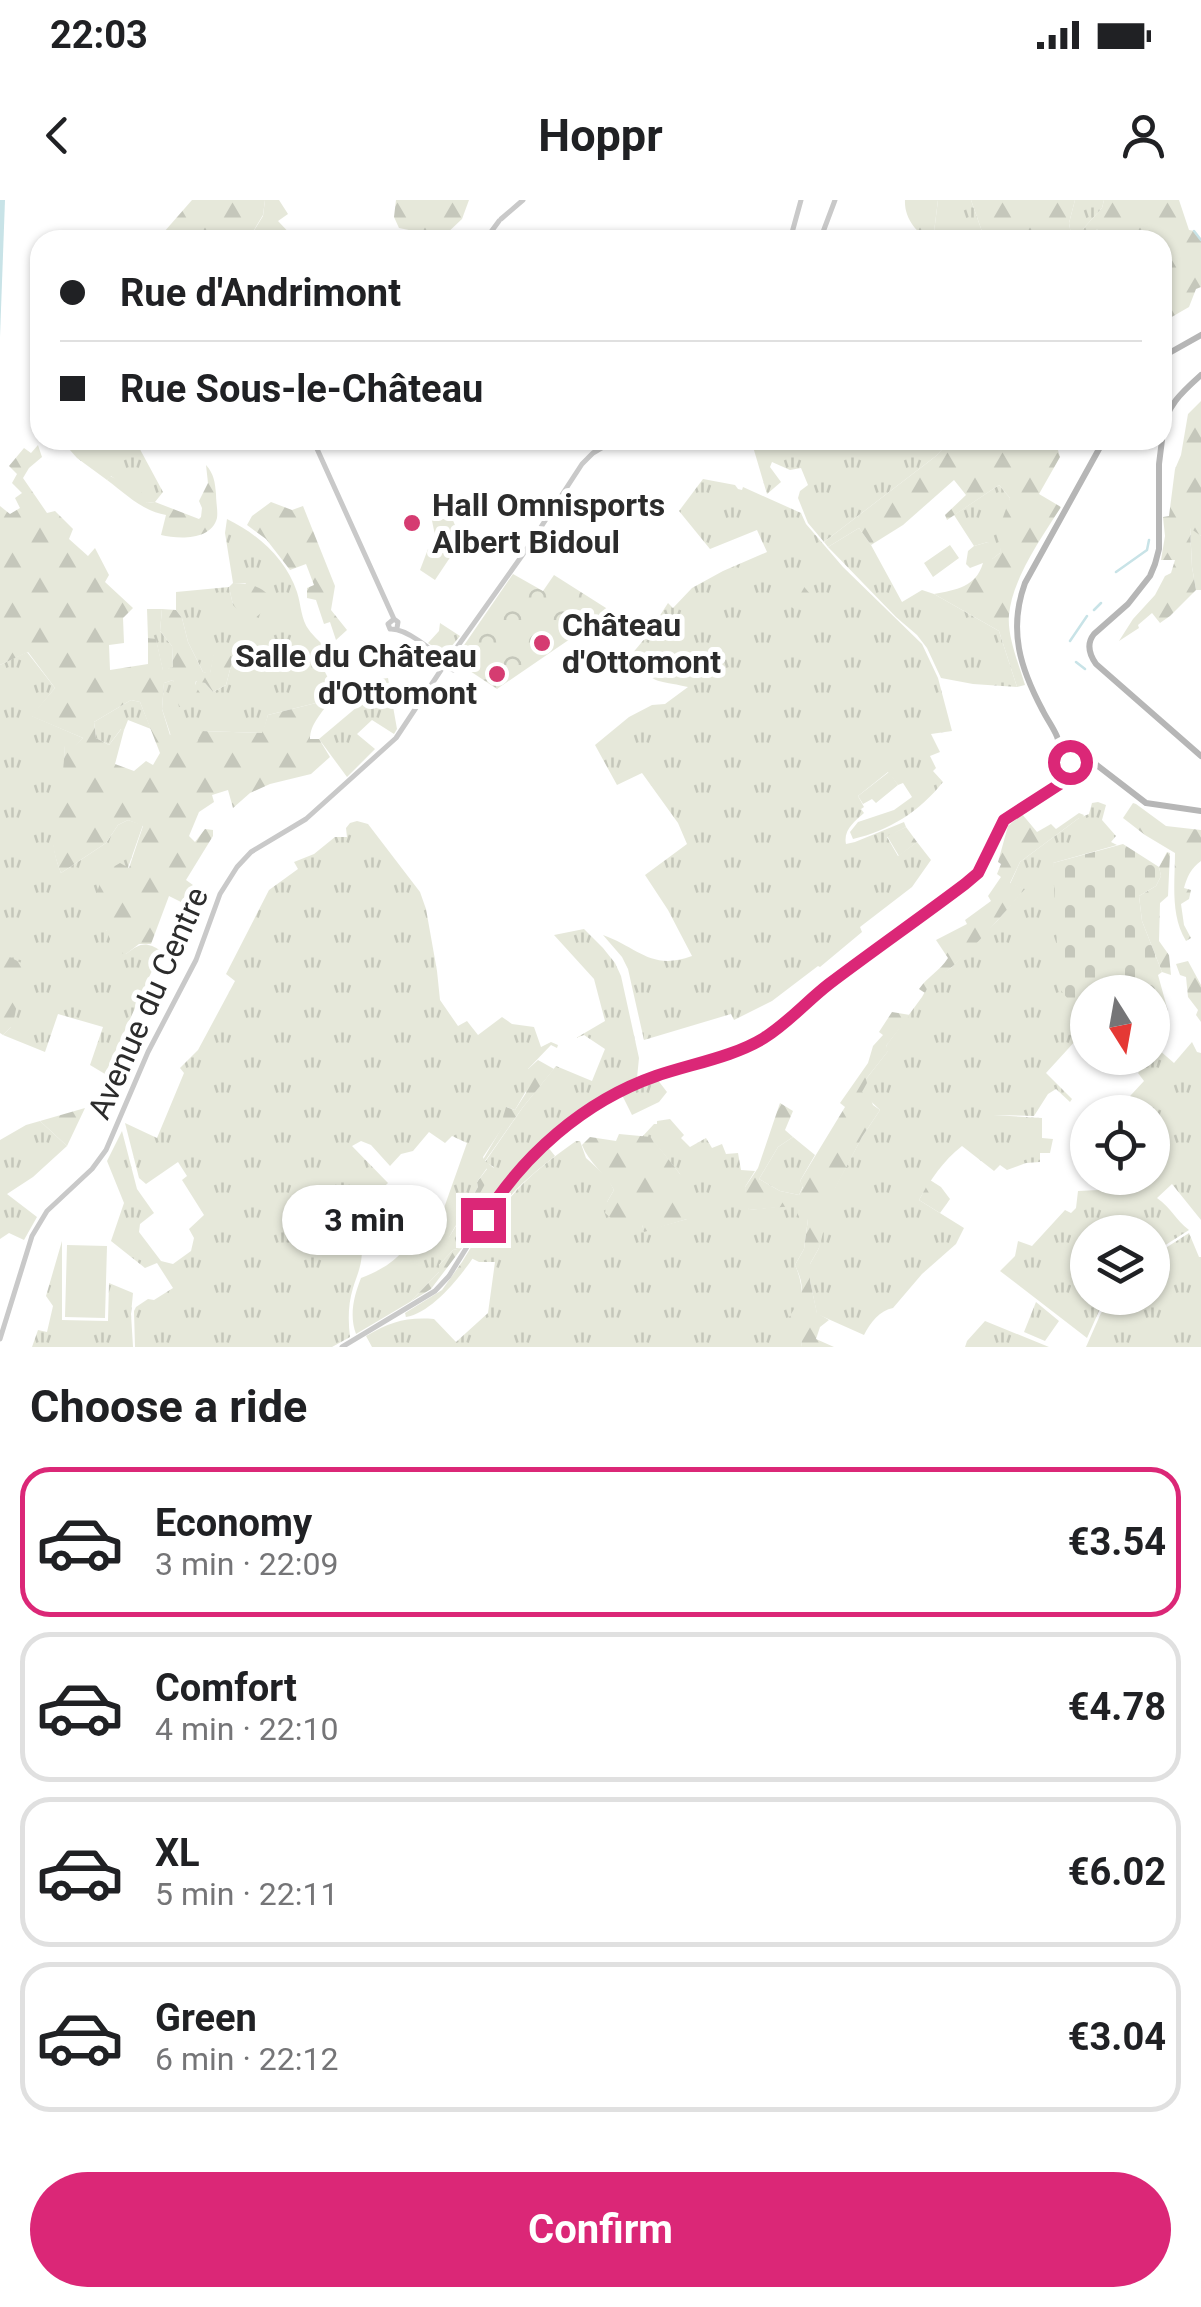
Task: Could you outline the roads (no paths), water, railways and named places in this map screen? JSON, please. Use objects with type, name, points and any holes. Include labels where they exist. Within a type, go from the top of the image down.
[{"type":"main road","points":[[1172,352],[1201,335]]},
{"type":"main road","points":[[1172,404],[1201,375]]},
{"type":"main road","points":[[1061,744],[1037,699],[1021,655],[1016,615],[1025,583],[1098,450]]},
{"type":"main road","points":[[1160,450],[1159,549],[1155,564],[1139,592],[1100,627],[1090,642],[1090,655],[1201,756]]},
{"type":"main road","points":[[1071,754],[1072,742],[1061,744],[1059,750],[1093,764],[1146,803],[1201,811]]},
{"type":"street","points":[[492,230],[523,200]]},
{"type":"street","points":[[793,230],[801,200]]},
{"type":"street","points":[[824,230],[835,200]]},
{"type":"street","points":[[318,450],[394,620],[388,628],[398,628],[449,661]]},
{"type":"street","name":"Avenue du Centre","points":[[0,1338],[32,1236],[47,1211],[92,1169],[106,1150],[148,1052],[201,948],[220,894],[237,867],[250,852],[306,819],[400,733],[582,464],[598,450]]},
{"type":"street","points":[[1070,775],[1071,754]]},
{"type":"street","points":[[342,1347],[435,1292],[449,1276],[492,1204],[539,1149],[575,1120],[638,1083],[764,1038],[978,873],[1004,820],[1062,784],[1079,767],[1093,764]]},
{"type":"water","points":[[0,200],[5,200],[0,337]]},
{"type":"waterway","points":[[1194,231],[1201,240]]},
{"type":"waterway","points":[[1116,572],[1147,550],[1149,540]]},
{"type":"waterway","points":[[1094,610],[1101,603]]},
{"type":"waterway","points":[[1070,641],[1087,616]]},
{"type":"waterway","points":[[1076,662],[1085,669]]},
{"type":"place","name":"Hall Omnisports Albert Bidoul","points":[[412,523]]},
{"type":"place","name":"Château d'Ottomont","points":[[542,643]]},
{"type":"place","name":"Salle du Château d'Ottomont","points":[[497,674]]}]
